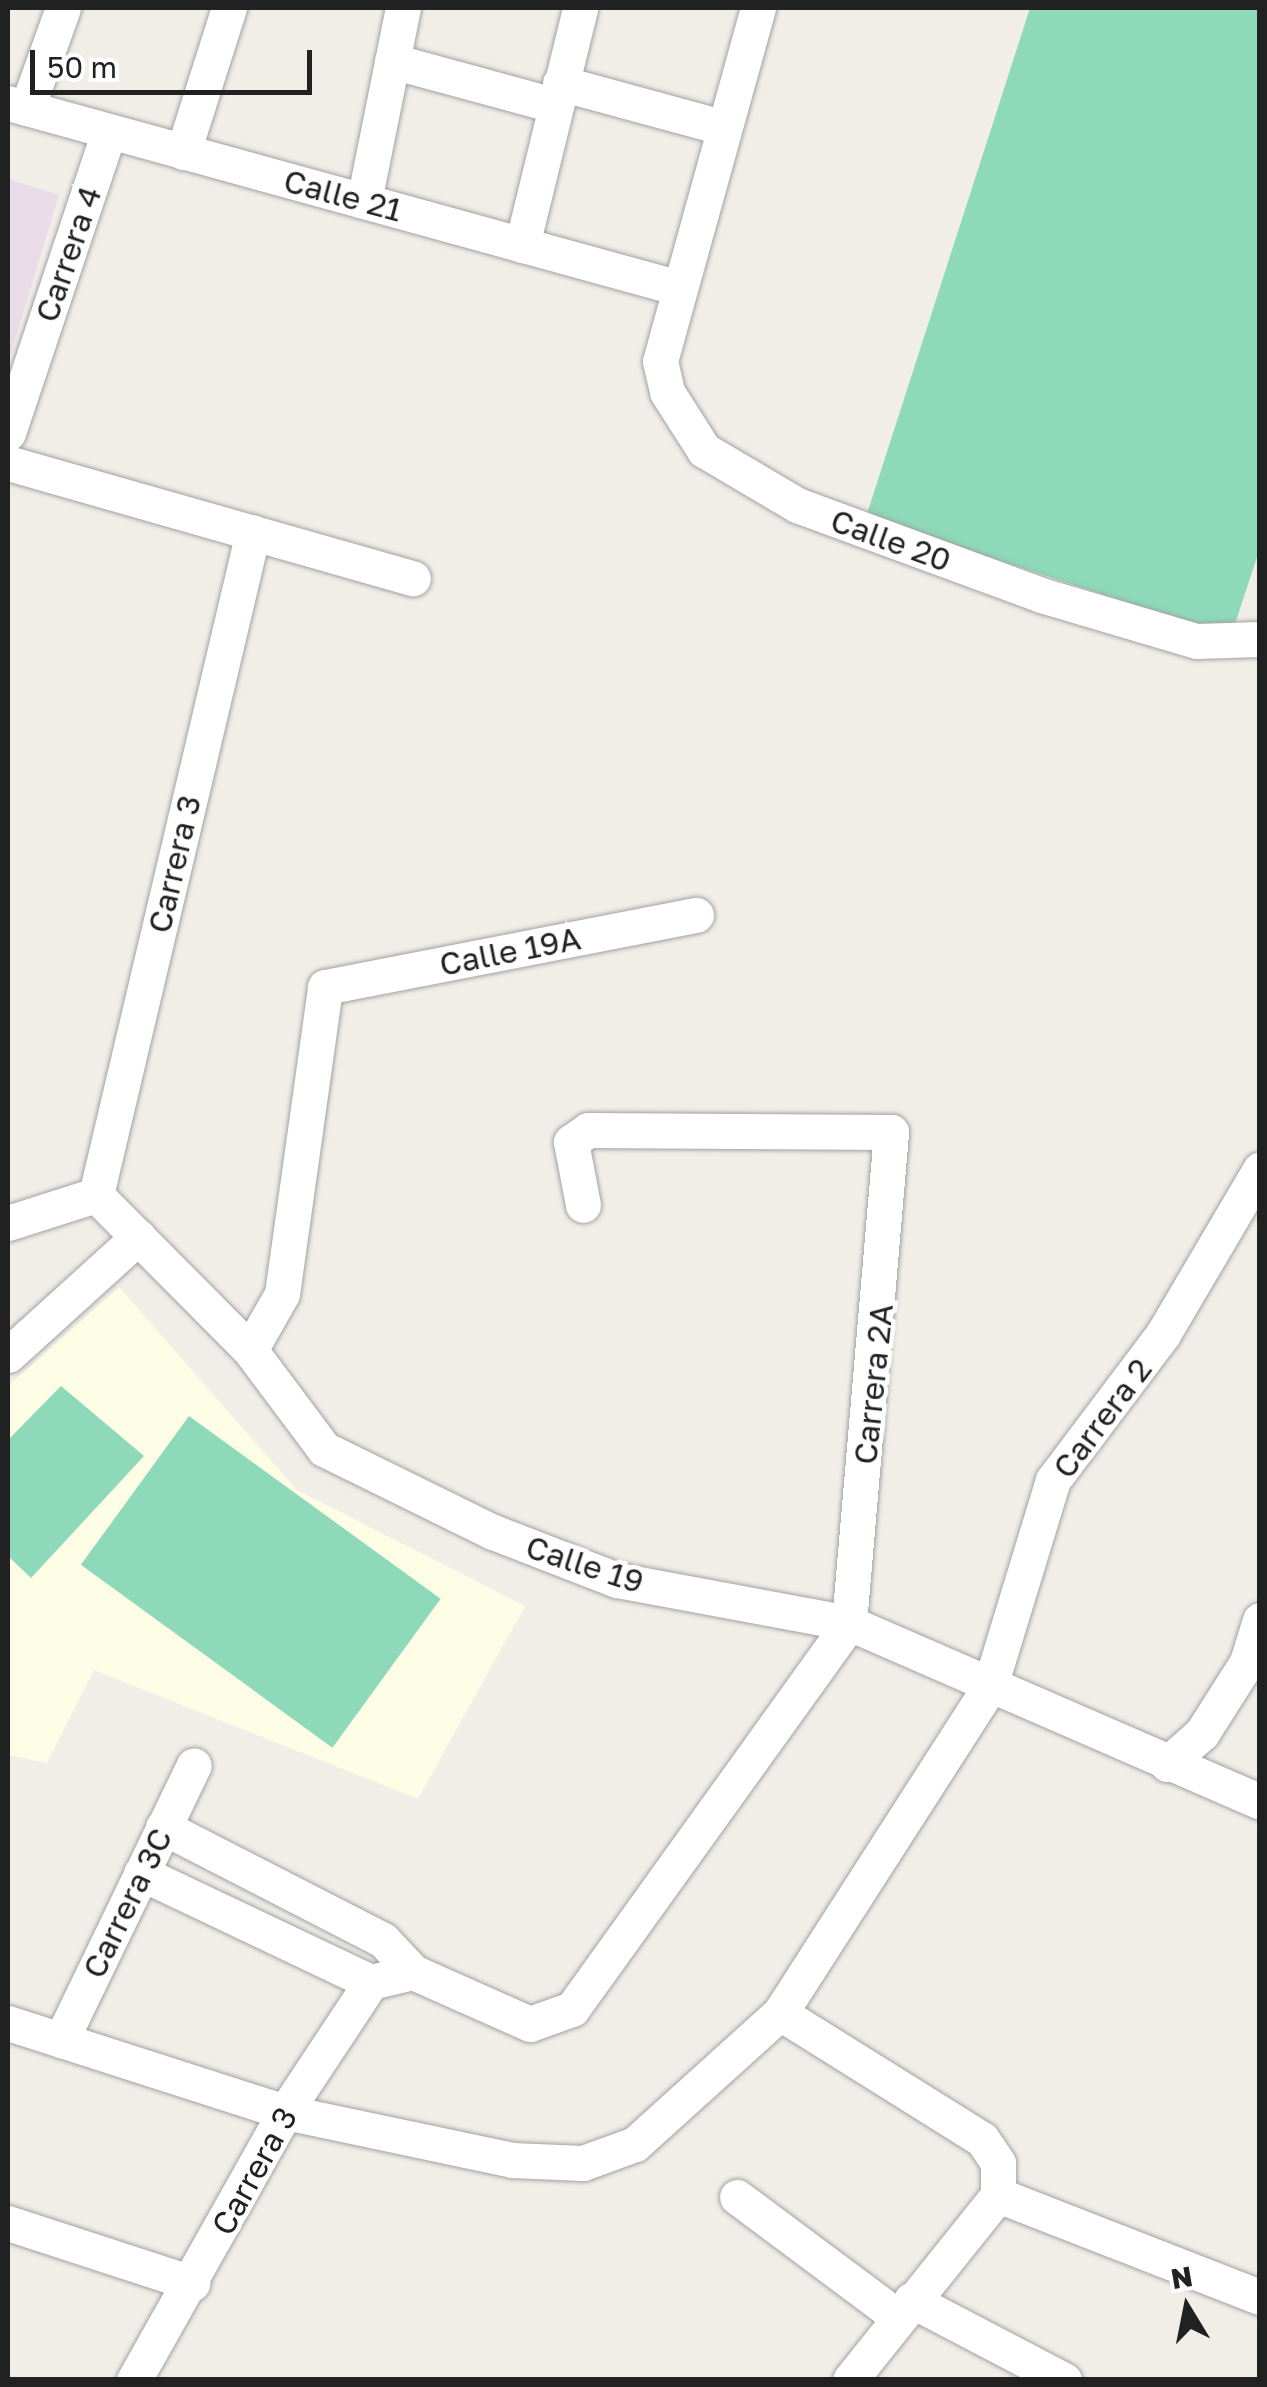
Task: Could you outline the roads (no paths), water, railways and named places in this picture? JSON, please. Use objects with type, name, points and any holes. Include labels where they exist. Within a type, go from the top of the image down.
[{"type":"street","points":[[17,106],[62,8]]},
{"type":"street","points":[[364,201],[403,8]]},
{"type":"street","points":[[522,245],[580,8]]},
{"type":"street","name":"Calle 20","points":[[758,8],[660,361],[667,392],[704,450],[797,505],[1041,594],[1196,642],[1260,639]]},
{"type":"street","points":[[184,152],[221,9]]},
{"type":"street","points":[[392,61],[722,128]]},
{"type":"street","name":"Calle 21","points":[[17,106],[679,288]]},
{"type":"street","name":"Carrera 4","points":[[8,433],[109,131]]},
{"type":"street","points":[[8,463],[413,578]]},
{"type":"street","name":"Carrera 3","points":[[96,1196],[253,532]]},
{"type":"street","name":"Calle 19A","points":[[250,1350],[286,1278],[325,987],[696,915]]},
{"type":"street","name":"Carrera 2A","points":[[583,1205],[571,1142],[588,1130],[880,1128],[896,1145],[849,1623]]},
{"type":"street","name":"Carrera 2","points":[[8,2023],[285,2112],[512,2160],[583,2162],[636,2144],[780,2013],[990,1686],[1053,1480],[1163,1334],[1260,1170]]},
{"type":"street","points":[[8,1223],[96,1196]]},
{"type":"street","name":"Calle 19","points":[[96,1196],[250,1350],[324,1449],[493,1532],[617,1580],[849,1623],[1260,1802]]},
{"type":"street","points":[[8,1356],[138,1237]]},
{"type":"street","points":[[1167,1764],[1202,1733],[1247,1662],[1260,1620]]},
{"type":"street","points":[[141,1874],[508,2021],[530,2024],[572,2010],[849,1623]]},
{"type":"street","name":"Carrera 3C","points":[[61,2040],[194,1766]]},
{"type":"street","points":[[163,1827],[383,1940],[390,1976]]},
{"type":"street","name":"Carrera 3","points":[[134,2380],[192,2284],[285,2112],[390,1976]]},
{"type":"street","points":[[780,2013],[982,2139],[998,2163],[998,2195],[850,2380]]},
{"type":"street","points":[[998,2195],[1260,2297]]},
{"type":"street","points":[[738,2197],[905,2309],[1064,2380]]},
{"type":"street","points":[[8,2223],[192,2284]]}]
